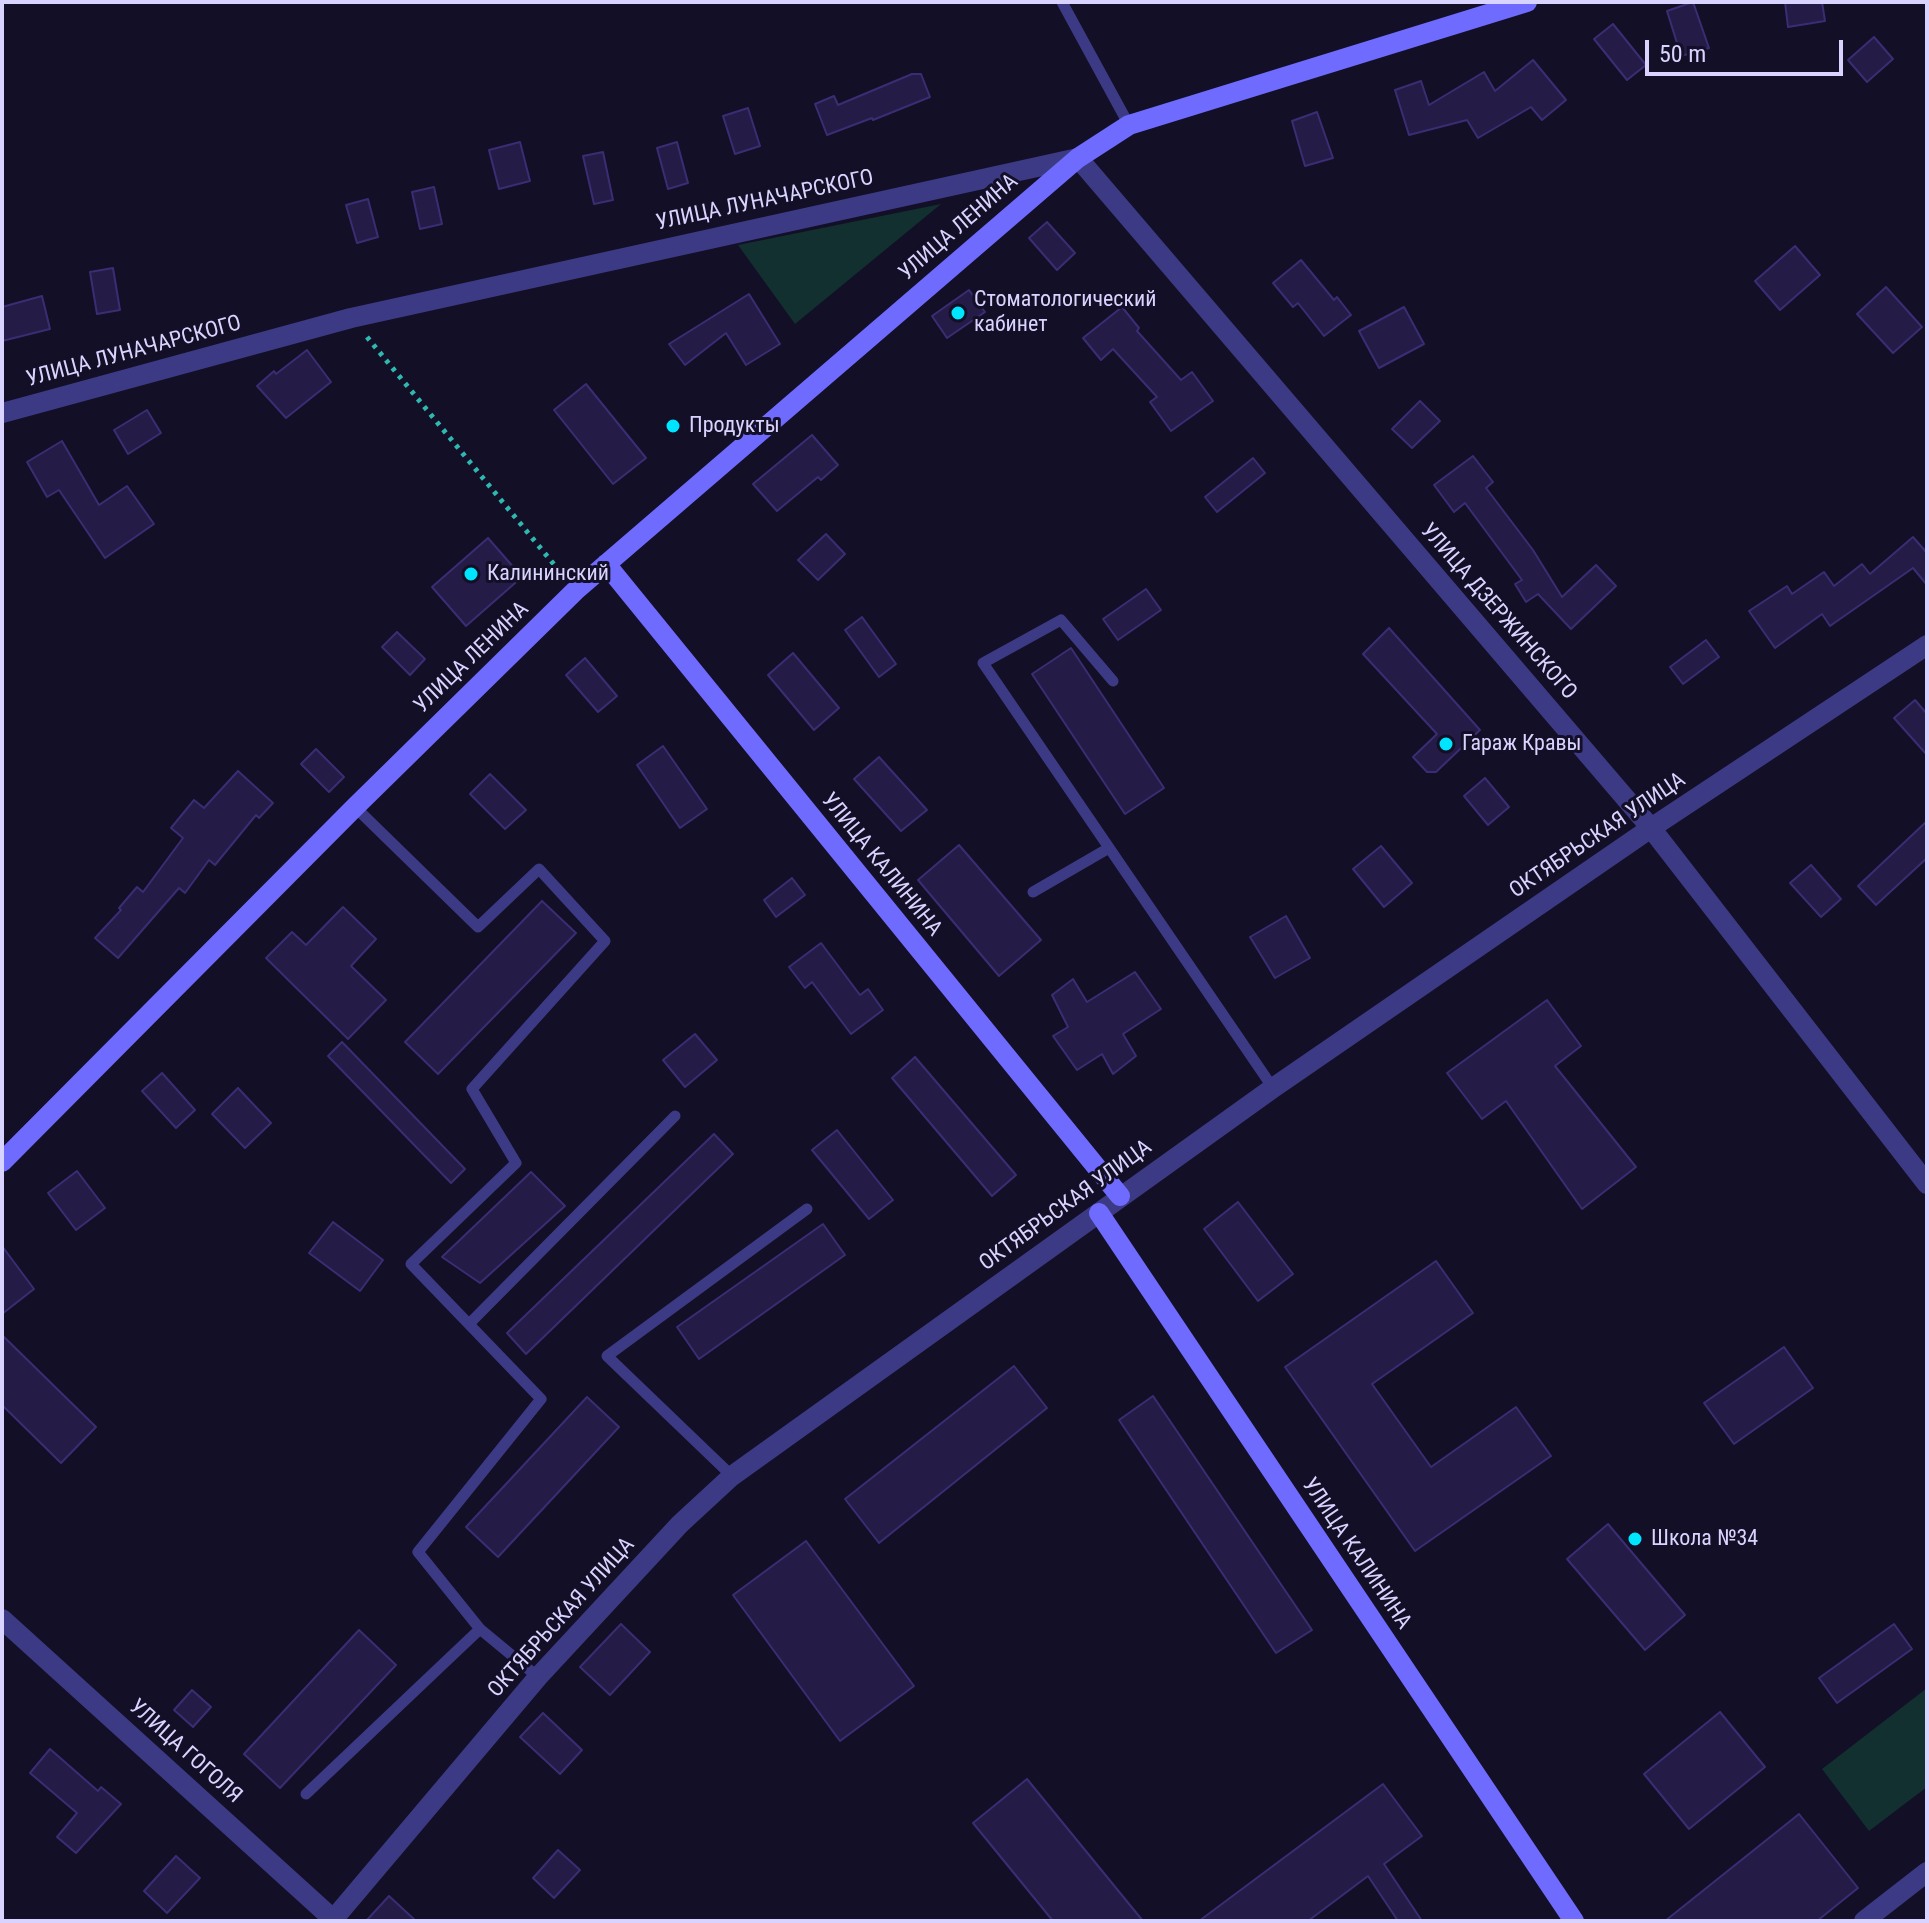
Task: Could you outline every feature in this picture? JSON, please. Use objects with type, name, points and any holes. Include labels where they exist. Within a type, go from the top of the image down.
[{"type":"street","name":"УЛИЦА ЛУНАЧАРСКОГО","points":[[2,413],[351,318],[1078,158],[1129,125],[1527,2]]},
{"type":"street","name":"УЛИЦА ЛЕНИНА","points":[[2,1162],[575,591],[1078,158]]},
{"type":"street","name":"УЛИЦА ДЗЕРЖИНСКОГО","points":[[1078,158],[1651,828],[1927,1184]]},
{"type":"street","name":"УЛИЦА КАЛИНИНА","points":[[606,564],[1120,1196]]},
{"type":"street","name":"ОКТЯБРЬСКАЯ УЛИЦА","points":[[333,1921],[538,1677],[680,1524],[732,1476],[1273,1088],[1651,828],[1927,645]]},
{"type":"street","name":"УЛИЦА КАЛИНИНА","points":[[1099,1213],[1574,1921]]},
{"type":"street","name":"УЛИЦА ГОГОЛЯ","points":[[2,1619],[333,1921]]},
{"type":"street","points":[[1864,1921],[1927,1872]]},
{"type":"lane","points":[[1062,2],[1129,125]]},
{"type":"lane","points":[[1113,681],[1061,620],[983,663],[1273,1088]]},
{"type":"lane","points":[[355,807],[478,927],[539,869],[605,941],[472,1089],[516,1163],[411,1264],[541,1399],[418,1552],[480,1629],[538,1677]]},
{"type":"lane","points":[[1033,892],[1109,848]]},
{"type":"lane","points":[[469,1324],[675,1116]]},
{"type":"lane","points":[[732,1476],[607,1356],[807,1209]]},
{"type":"lane","points":[[306,1794],[480,1629]]},
{"type":"path","points":[[351,318],[575,591]]},
{"type":"green space","points":[[941,204],[795,324],[738,245]]},
{"type":"green space","points":[[1927,1688],[1927,1787],[1869,1831],[1822,1769]]},
{"type":"building","points":[[1693,2],[1709,48],[1681,56],[1667,11]]},
{"type":"building","points":[[1785,2],[1822,2],[1825,21],[1788,27]]},
{"type":"building","points":[[1613,24],[1646,65],[1627,80],[1594,39]]},
{"type":"building","points":[[1874,37],[1893,59],[1867,82],[1848,60]]},
{"type":"building","points":[[1533,60],[1566,100],[1542,120],[1531,107],[1478,138],[1467,120],[1409,135],[1395,90],[1421,81],[1429,105],[1484,72],[1495,91]]},
{"type":"building","points":[[912,74],[921,74],[930,97],[827,135],[815,104],[834,96],[838,105]]},
{"type":"building","points":[[748,108],[760,146],[735,154],[723,116]]},
{"type":"building","points":[[1317,112],[1333,158],[1305,166],[1292,121]]},
{"type":"building","points":[[520,142],[530,181],[499,189],[489,150]]},
{"type":"building","points":[[677,142],[688,183],[668,189],[657,148]]},
{"type":"building","points":[[603,152],[613,200],[594,204],[583,156]]},
{"type":"building","points":[[434,187],[442,224],[420,229],[412,192]]},
{"type":"building","points":[[368,199],[378,237],[357,243],[346,205]]},
{"type":"building","points":[[1047,222],[1075,253],[1057,270],[1029,238]]},
{"type":"building","points":[[1795,246],[1820,275],[1780,310],[1755,281]]},
{"type":"building","points":[[1301,260],[1334,300],[1337,297],[1351,315],[1324,336],[1298,303],[1293,307],[1273,283]]},
{"type":"building","points":[[113,268],[120,310],[97,314],[90,272]]},
{"type":"building","points":[[1886,287],[1922,327],[1893,353],[1857,314]]},
{"type":"building","points":[[969,290],[985,312],[947,338],[932,316]]},
{"type":"building","points":[[749,294],[780,344],[746,365],[726,333],[685,365],[669,344]]},
{"type":"building","points":[[42,296],[50,329],[2,341],[2,307]]},
{"type":"building","points":[[1122,307],[1139,328],[1137,331],[1181,380],[1192,372],[1213,401],[1171,431],[1150,402],[1157,397],[1113,349],[1101,360],[1083,338]]},
{"type":"building","points":[[1404,307],[1424,344],[1379,368],[1359,331]]},
{"type":"building","points":[[307,350],[331,382],[286,418],[257,386]]},
{"type":"building","points":[[586,384],[646,458],[613,484],[554,410]]},
{"type":"building","points":[[1420,401],[1440,421],[1412,448],[1392,429]]},
{"type":"building","points":[[147,410],[161,433],[128,454],[114,430]]},
{"type":"building","points":[[812,435],[838,465],[821,480],[818,477],[777,511],[753,484]]},
{"type":"building","points":[[62,441],[99,505],[127,486],[154,524],[105,558],[59,490],[47,497],[27,462]]},
{"type":"building","points":[[1473,456],[1493,482],[1486,488],[1533,550],[1562,597],[1596,565],[1616,586],[1571,629],[1538,594],[1526,602],[1515,584],[1522,580],[1465,503],[1454,512],[1434,485]]},
{"type":"building","points":[[1253,458],[1265,473],[1217,512],[1205,497]]},
{"type":"building","points":[[826,534],[845,554],[818,580],[798,560]]},
{"type":"building","points":[[1913,537],[1927,553],[1927,585],[1913,568],[1830,626],[1822,614],[1775,648],[1749,611],[1787,586],[1792,594],[1824,572],[1834,586],[1862,564],[1870,574]]},
{"type":"building","points":[[488,538],[522,577],[466,626],[432,587]]},
{"type":"building","points":[[1146,589],[1161,610],[1118,640],[1103,619]]},
{"type":"building","points":[[862,617],[896,664],[879,677],[845,630]]},
{"type":"building","points":[[1389,628],[1480,730],[1436,772],[1427,772],[1413,757],[1437,734],[1363,654]]},
{"type":"building","points":[[397,632],[425,659],[410,675],[382,647]]},
{"type":"building","points":[[1706,640],[1719,657],[1683,684],[1670,667]]},
{"type":"building","points":[[1071,648],[1164,788],[1125,814],[1032,674]]},
{"type":"building","points":[[793,653],[839,708],[814,730],[768,675]]},
{"type":"building","points":[[585,658],[617,696],[598,712],[566,675]]},
{"type":"building","points":[[1915,700],[1927,714],[1927,755],[1894,718]]},
{"type":"building","points":[[663,746],[707,809],[680,828],[637,765]]},
{"type":"building","points":[[316,749],[344,777],[329,792],[301,764]]},
{"type":"building","points":[[879,757],[927,810],[901,831],[854,779]]},
{"type":"building","points":[[238,771],[273,803],[259,818],[256,815],[215,865],[209,860],[185,893],[179,888],[118,958],[95,938],[137,887],[143,892],[183,838],[171,828],[194,800],[204,808]]},
{"type":"building","points":[[490,774],[526,810],[505,829],[470,794]]},
{"type":"building","points":[[1485,778],[1509,807],[1488,825],[1464,796]]},
{"type":"building","points":[[1927,821],[1927,858],[1876,905],[1858,886]]},
{"type":"building","points":[[959,845],[1041,940],[999,976],[918,880]]},
{"type":"building","points":[[1381,846],[1412,883],[1384,907],[1353,869]]},
{"type":"building","points":[[1811,865],[1841,899],[1821,917],[1790,883]]},
{"type":"building","points":[[792,878],[805,895],[776,917],[764,900]]},
{"type":"building","points":[[542,901],[576,933],[438,1074],[405,1042]]},
{"type":"building","points":[[343,907],[376,939],[351,966],[386,1000],[348,1039],[266,958],[292,932],[306,945]]},
{"type":"building","points":[[1286,916],[1310,958],[1275,978],[1250,937]]},
{"type":"building","points":[[821,943],[860,995],[868,989],[883,1010],[851,1034],[812,982],[805,988],[789,967]]},
{"type":"building","points":[[1135,972],[1161,1009],[1123,1034],[1136,1056],[1113,1074],[1102,1054],[1077,1070],[1053,1036],[1068,1027],[1052,995],[1073,979],[1087,1002]]},
{"type":"building","points":[[1547,1000],[1581,1046],[1555,1066],[1636,1167],[1582,1209],[1506,1101],[1482,1119],[1447,1073]]},
{"type":"building","points":[[695,1034],[717,1060],[685,1087],[663,1060]]},
{"type":"building","points":[[342,1042],[465,1169],[451,1183],[328,1056]]},
{"type":"building","points":[[915,1057],[1016,1175],[992,1196],[892,1078]]},
{"type":"building","points":[[162,1073],[195,1110],[176,1128],[142,1091]]},
{"type":"building","points":[[238,1088],[271,1123],[245,1148],[212,1114]]},
{"type":"building","points":[[837,1130],[893,1200],[869,1219],[812,1150]]},
{"type":"building","points":[[714,1134],[733,1154],[526,1354],[507,1333]]},
{"type":"building","points":[[77,1171],[105,1208],[76,1230],[48,1193]]},
{"type":"building","points":[[531,1172],[565,1206],[480,1283],[442,1257]]},
{"type":"building","points":[[1238,1202],[1293,1274],[1258,1301],[1204,1229]]},
{"type":"building","points":[[333,1222],[383,1260],[360,1291],[309,1253]]},
{"type":"building","points":[[823,1224],[845,1255],[699,1359],[677,1327]]},
{"type":"building","points":[[2,1246],[34,1289],[2,1314]]},
{"type":"building","points":[[1436,1261],[1473,1313],[1372,1384],[1431,1467],[1516,1407],[1551,1456],[1415,1551],[1285,1367]]},
{"type":"building","points":[[2,1335],[96,1427],[61,1463],[2,1405]]},
{"type":"building","points":[[1784,1347],[1813,1388],[1734,1444],[1704,1403]]},
{"type":"building","points":[[1014,1366],[1047,1408],[879,1543],[845,1499]]},
{"type":"building","points":[[1153,1396],[1312,1630],[1276,1653],[1119,1420]]},
{"type":"building","points":[[587,1397],[619,1427],[498,1557],[466,1527]]},
{"type":"building","points":[[1608,1524],[1685,1615],[1645,1650],[1567,1559]]},
{"type":"building","points":[[806,1541],[914,1686],[840,1741],[733,1595]]},
{"type":"building","points":[[621,1624],[650,1652],[610,1695],[580,1667]]},
{"type":"building","points":[[1894,1624],[1912,1649],[1837,1703],[1819,1678]]},
{"type":"building","points":[[359,1630],[396,1665],[280,1788],[244,1754]]},
{"type":"building","points":[[192,1690],[211,1707],[193,1727],[174,1710]]},
{"type":"building","points":[[1720,1712],[1765,1767],[1689,1829],[1644,1774]]},
{"type":"building","points":[[543,1713],[582,1750],[560,1774],[520,1737]]},
{"type":"building","points":[[50,1749],[98,1791],[101,1787],[121,1804],[76,1853],[57,1837],[77,1813],[30,1773]]},
{"type":"building","points":[[1027,1779],[1143,1921],[1053,1921],[973,1823]]},
{"type":"building","points":[[1383,1784],[1422,1836],[1384,1864],[1422,1921],[1398,1921],[1368,1876],[1308,1921],[1199,1921]]},
{"type":"building","points":[[1799,1814],[1858,1888],[1817,1921],[1665,1921]]},
{"type":"building","points":[[558,1850],[580,1870],[554,1898],[533,1878]]},
{"type":"building","points":[[176,1856],[200,1878],[167,1913],[144,1891]]},
{"type":"building","points":[[389,1896],[416,1921],[366,1921]]},
{"type":"place","name":"Стоматологический кабинет","points":[[958,313]]},
{"type":"place","name":"Продукты","points":[[673,426]]},
{"type":"place","name":"Калининский","points":[[471,574]]},
{"type":"place","name":"Гараж Кравы","points":[[1446,744]]},
{"type":"place","name":"Школа №34","points":[[1635,1539]]}]
